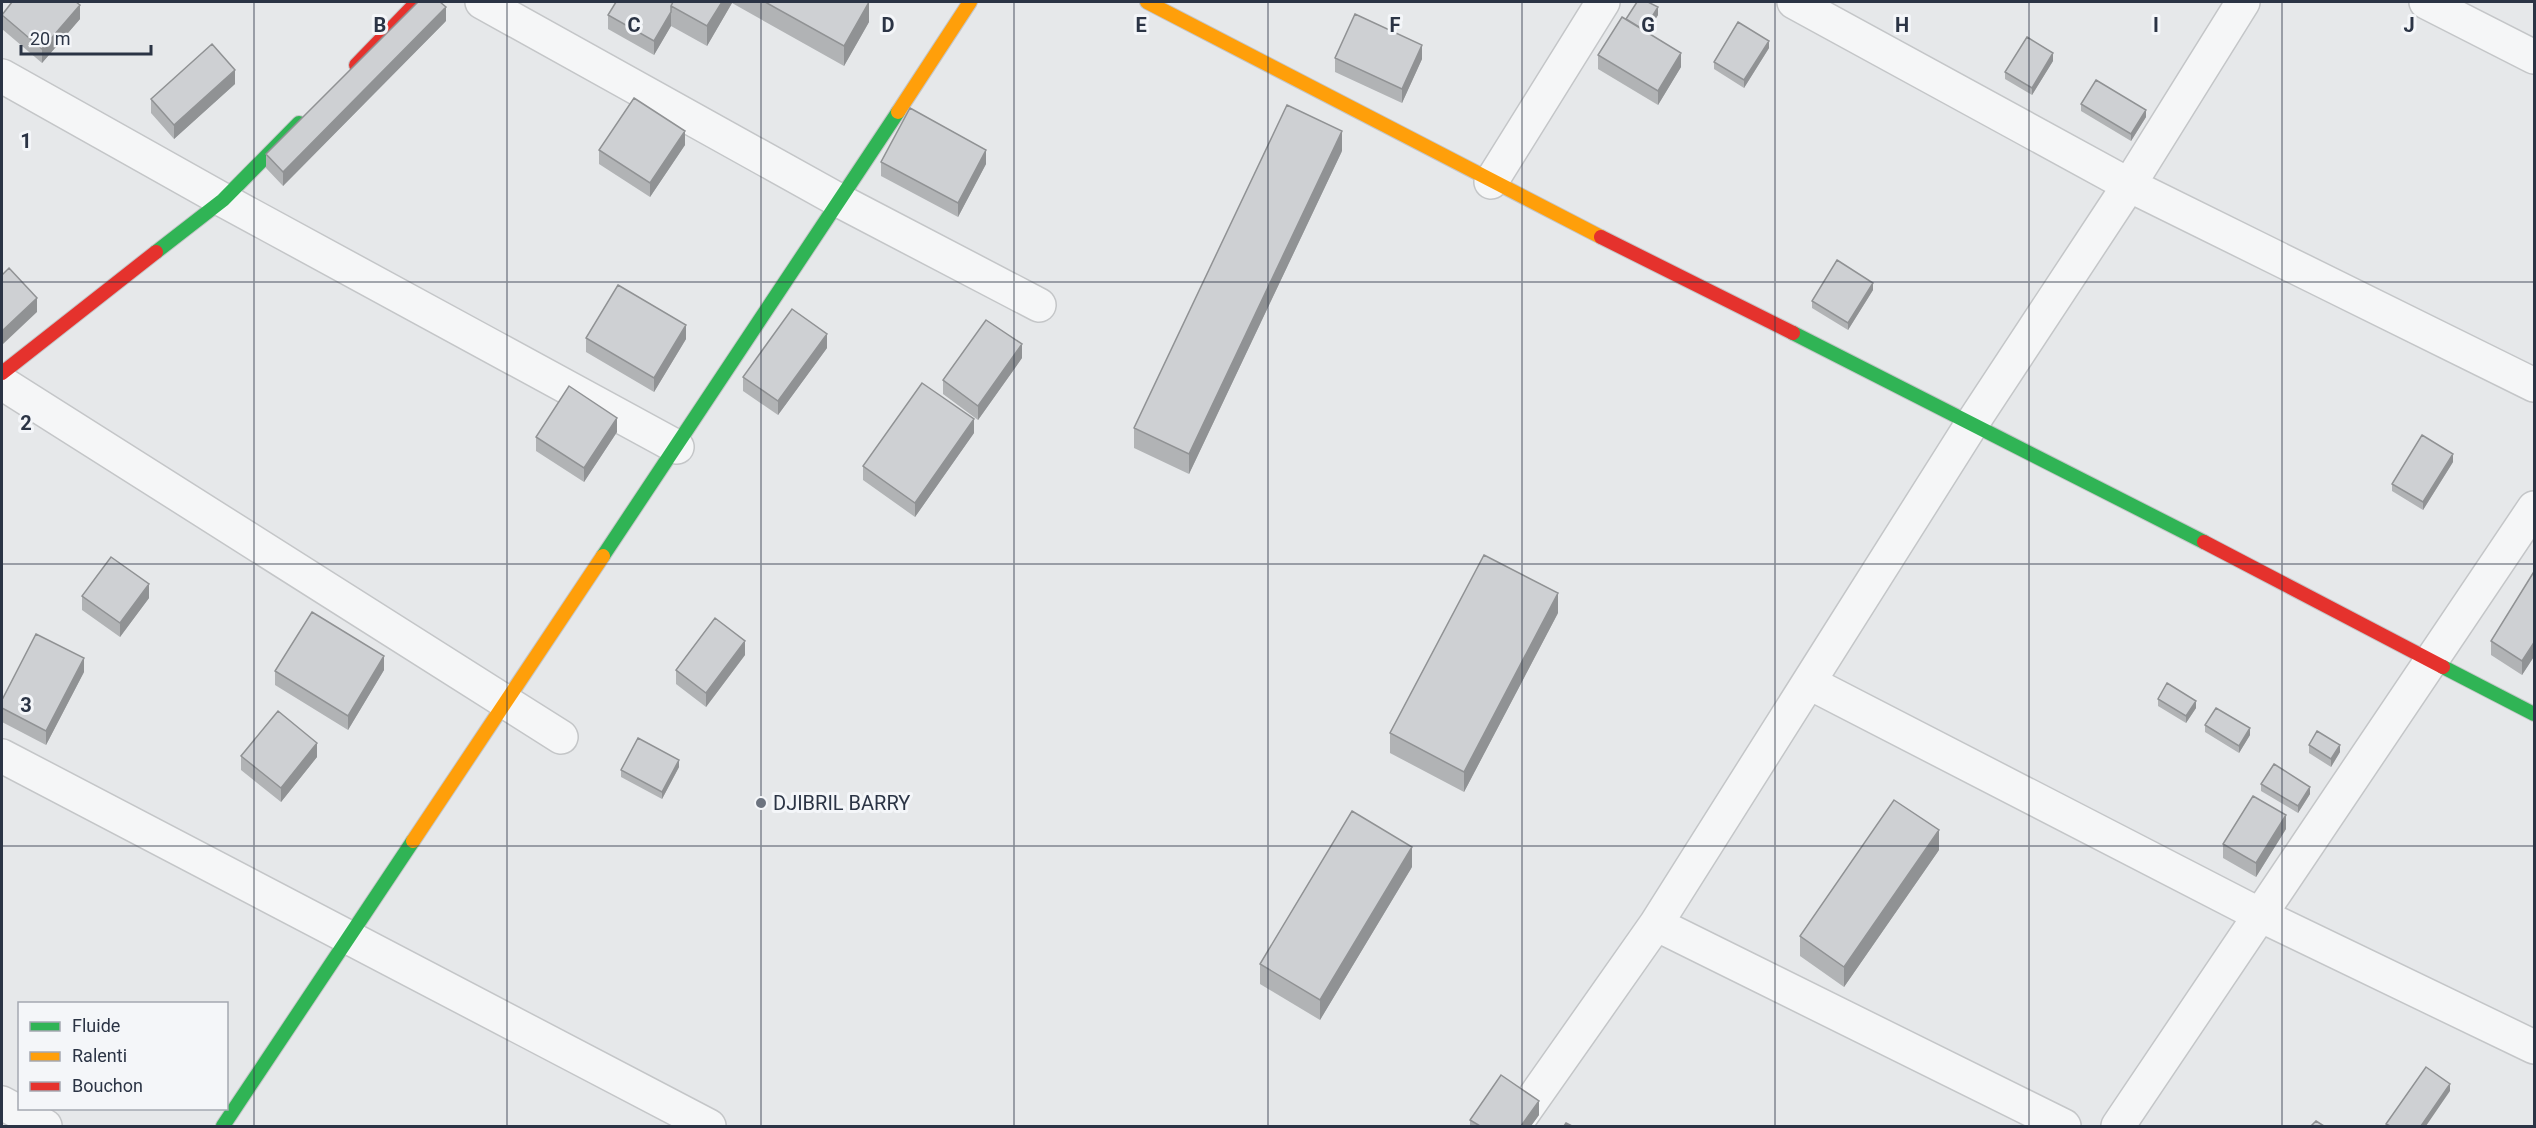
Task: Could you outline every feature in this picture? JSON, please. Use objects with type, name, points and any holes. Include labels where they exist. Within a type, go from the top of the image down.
[{"type":"street","points":[[344,76],[417,2]]},
{"type":"street","points":[[482,2],[840,201],[1039,305]]},
{"type":"street","points":[[223,1126],[677,447],[970,2]]},
{"type":"street","points":[[1147,2],[1491,182],[1973,422],[2535,714]]},
{"type":"street","points":[[1491,182],[1603,2]]},
{"type":"street","points":[[1794,2],[2129,185],[2535,385]]},
{"type":"street","points":[[1514,1126],[1656,924],[1973,422],[2129,185],[2243,2]]},
{"type":"street","points":[[2426,2],[2535,57]]},
{"type":"street","points":[[2,76],[223,200],[677,447]]},
{"type":"street","points":[[2,373],[223,200],[312,109]]},
{"type":"street","points":[[2,383],[505,703],[561,736]]},
{"type":"street","points":[[2118,1126],[2262,916],[2535,508]]},
{"type":"street","points":[[1810,683],[2262,916],[2535,1047]]},
{"type":"street","points":[[2,756],[710,1126]]},
{"type":"street","points":[[1656,924],[2064,1126]]},
{"type":"street","points":[[2,1103],[45,1126]]},
{"type":"building","points":[[12,2],[76,2],[80,5],[42,49],[2,15]]},
{"type":"building","points":[[418,2],[440,2],[446,7],[283,172],[266,154]]},
{"type":"building","points":[[616,2],[673,2],[671,12],[654,41],[608,15]]},
{"type":"building","points":[[673,2],[722,2],[707,26],[671,6]]},
{"type":"building","points":[[765,2],[869,2],[844,46]]},
{"type":"building","points":[[1637,2],[1648,2],[1658,7],[1644,30],[1626,19]]},
{"type":"building","points":[[1355,14],[1422,45],[1402,89],[1335,58]]},
{"type":"building","points":[[1622,17],[1681,53],[1658,91],[1598,55]]},
{"type":"building","points":[[1738,22],[1769,41],[1744,80],[1714,62]]},
{"type":"building","points":[[2027,37],[2053,53],[2032,88],[2005,72]]},
{"type":"building","points":[[212,44],[235,70],[174,125],[151,99]]},
{"type":"building","points":[[2096,80],[2146,110],[2131,134],[2081,104]]},
{"type":"building","points":[[634,98],[685,131],[650,183],[599,150]]},
{"type":"building","points":[[1287,105],[1342,131],[1189,454],[1134,428]]},
{"type":"building","points":[[910,108],[986,150],[958,203],[881,162]]},
{"type":"building","points":[[1837,260],[1873,283],[1848,323],[1812,301]]},
{"type":"building","points":[[9,268],[37,298],[2,331],[2,275]]},
{"type":"building","points":[[618,285],[686,325],[654,378],[586,338]]},
{"type":"building","points":[[792,309],[827,334],[778,401],[743,377]]},
{"type":"building","points":[[986,320],[1022,344],[978,406],[943,380]]},
{"type":"building","points":[[922,383],[974,419],[915,503],[863,466]]},
{"type":"building","points":[[569,386],[617,418],[584,468],[536,437]]},
{"type":"building","points":[[2422,435],[2453,454],[2423,502],[2392,484]]},
{"type":"building","points":[[1484,555],[1558,593],[1464,772],[1390,733]]},
{"type":"building","points":[[111,557],[149,584],[120,623],[82,596]]},
{"type":"building","points":[[2535,570],[2535,641],[2522,661],[2491,641]]},
{"type":"building","points":[[312,612],[384,656],[348,716],[275,671]]},
{"type":"building","points":[[715,618],[745,641],[706,693],[676,670]]},
{"type":"building","points":[[36,634],[84,658],[46,731],[2,708],[2,700]]},
{"type":"building","points":[[2167,683],[2196,701],[2186,716],[2158,699]]},
{"type":"building","points":[[2216,708],[2250,728],[2239,746],[2205,725]]},
{"type":"building","points":[[278,711],[317,743],[281,788],[241,756]]},
{"type":"building","points":[[2317,731],[2340,745],[2331,759],[2309,745]]},
{"type":"building","points":[[638,738],[679,760],[662,792],[621,770]]},
{"type":"building","points":[[2274,764],[2310,787],[2298,806],[2261,784]]},
{"type":"building","points":[[2253,796],[2286,815],[2256,863],[2223,844]]},
{"type":"building","points":[[1894,800],[1939,830],[1844,967],[1800,936]]},
{"type":"building","points":[[1352,811],[1412,847],[1320,1000],[1260,964]]},
{"type":"building","points":[[2426,1067],[2450,1084],[2421,1126],[2386,1124]]},
{"type":"building","points":[[1501,1075],[1539,1101],[1521,1126],[1480,1126],[1470,1120]]},
{"type":"building","points":[[2316,1121],[2324,1126],[2311,1126]]},
{"type":"traffic: fast","points":[[603,556],[898,112]]},
{"type":"traffic: fast","points":[[156,252],[223,200],[299,123]]},
{"type":"traffic: fast","points":[[1793,333],[2204,542]]},
{"type":"traffic: fast","points":[[2443,667],[2534,714]]},
{"type":"traffic: fast","points":[[223,1126],[413,841]]},
{"type":"traffic: slow","points":[[898,112],[970,2]]},
{"type":"traffic: slow","points":[[1147,2],[1601,237]]},
{"type":"traffic: slow","points":[[413,841],[603,556]]},
{"type":"traffic: jam","points":[[356,65],[417,2]]},
{"type":"traffic: jam","points":[[1601,237],[1793,333]]},
{"type":"traffic: jam","points":[[2,373],[156,252]]},
{"type":"traffic: jam","points":[[2204,542],[2443,667]]},
{"type":"place","name":"DJIBRIL BARRY","points":[[761,803]]}]
